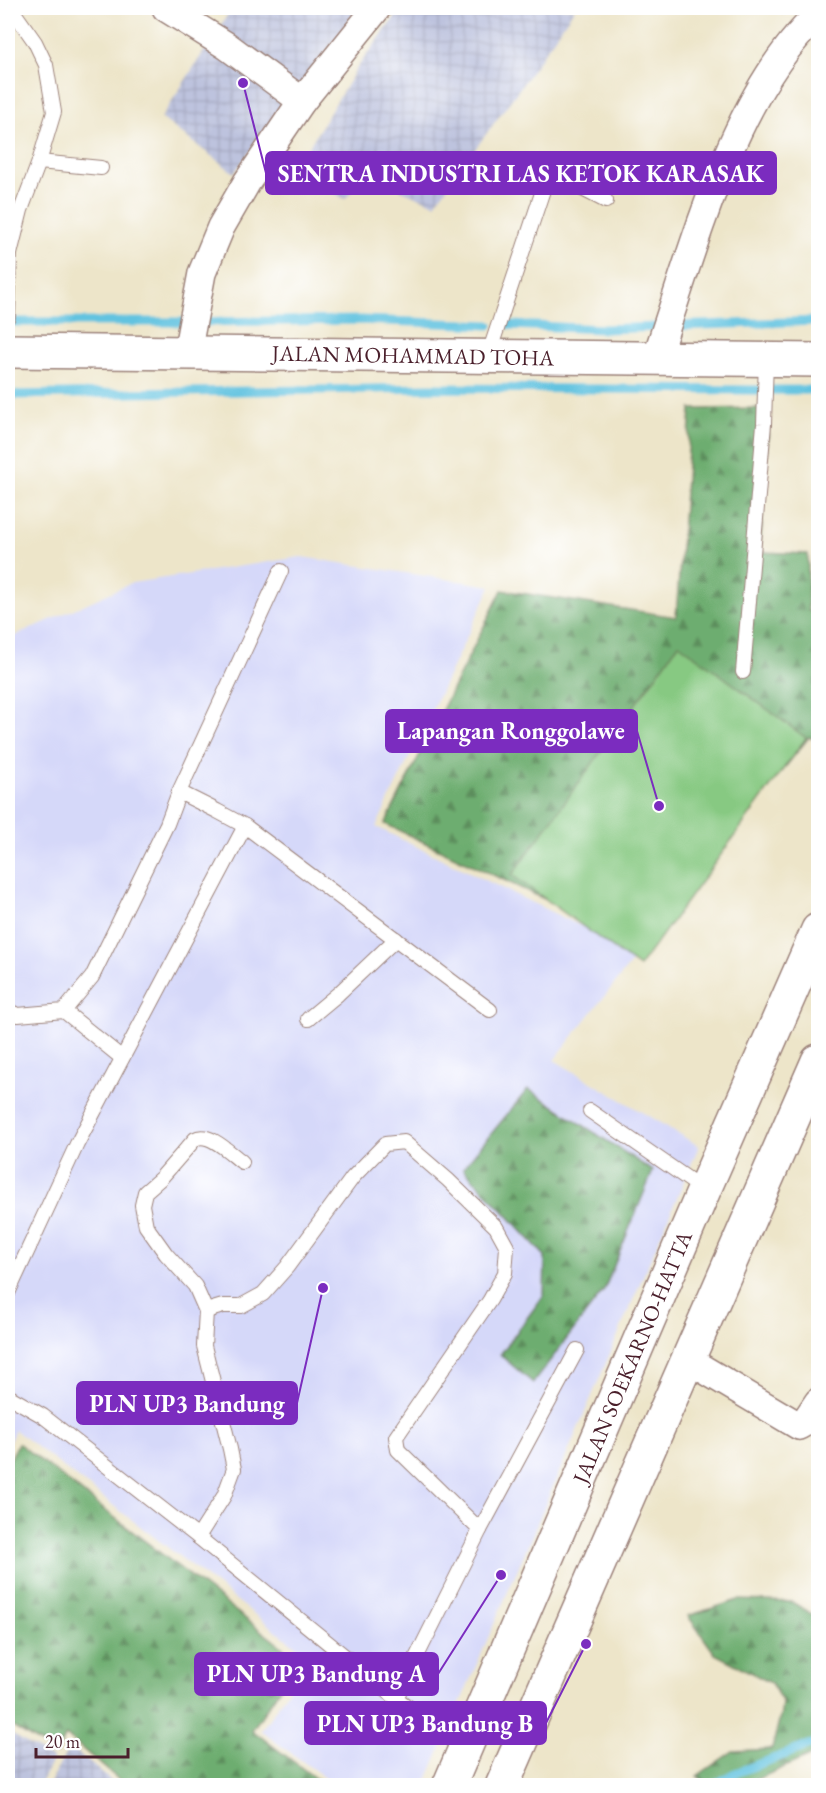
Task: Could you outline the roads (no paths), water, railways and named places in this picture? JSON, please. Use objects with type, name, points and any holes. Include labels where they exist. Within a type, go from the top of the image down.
[{"type":"main road","name":"JALAN MOHAMMAD TOHA","points":[[8,351],[819,360]]},
{"type":"main road","name":"JALAN SOEKARNO-HATTA","points":[[449,1785],[704,1190],[819,930]]},
{"type":"main road","points":[[502,1785],[819,1061]]},
{"type":"street","points":[[166,8],[226,46],[302,101]]},
{"type":"street","points":[[188,353],[202,273],[211,247],[247,182],[302,101],[377,8]]},
{"type":"street","points":[[656,358],[723,166],[758,93],[802,28],[819,15]]},
{"type":"street","points":[[688,1360],[796,1425],[804,1424],[819,1402]]},
{"type":"lane","points":[[8,316],[10,254],[21,210],[54,112],[46,65],[36,42],[11,8]]},
{"type":"lane","points":[[39,162],[101,168]]},
{"type":"lane","points":[[488,356],[545,184],[555,175],[606,201]]},
{"type":"lane","points":[[743,672],[764,424],[766,359]]},
{"type":"lane","points":[[64,1011],[92,977],[167,824],[179,792],[281,571]]},
{"type":"lane","points":[[179,792],[245,826],[490,1010]]},
{"type":"lane","points":[[8,1293],[77,1144],[245,826]]},
{"type":"lane","points":[[308,1019],[396,939]]},
{"type":"lane","points":[[8,1011],[18,1015],[64,1011],[122,1058]]},
{"type":"lane","points":[[590,1111],[704,1190]]},
{"type":"lane","points":[[198,1537],[224,1496],[234,1469],[204,1346],[206,1311],[195,1286],[166,1254],[146,1226],[142,1205],[145,1192],[161,1178],[195,1139],[208,1138],[242,1162]]},
{"type":"lane","points":[[206,1311],[223,1306],[242,1306],[263,1294],[287,1267],[353,1177],[385,1144],[404,1143],[448,1180],[496,1227],[507,1247],[505,1273],[490,1300],[396,1437],[398,1450],[480,1530]]},
{"type":"lane","points":[[396,1698],[480,1530],[577,1350]]},
{"type":"lane","points":[[8,1396],[43,1416],[198,1537],[396,1698],[464,1749]]},
{"type":"waterway","points":[[195,322],[361,320],[489,325]]},
{"type":"waterway","points":[[672,326],[818,321]]},
{"type":"waterway","points":[[14,322],[187,322]]},
{"type":"waterway","points":[[510,325],[604,329],[659,327]]},
{"type":"waterway","points":[[8,395],[430,388],[758,390]]},
{"type":"waterway","points":[[768,390],[818,390]]},
{"type":"waterway","points":[[713,1786],[733,1774],[818,1742]]},
{"type":"waterway","points":[[656,1786],[666,1786]]},
{"type":"place","name":"SENTRA INDUSTRI LAS KETOK KARASAK","points":[[243,83]]},
{"type":"place","name":"Lapangan Ronggolawe","points":[[659,806]]},
{"type":"place","name":"PLN UP3 Bandung","points":[[323,1288]]},
{"type":"place","name":"PLN UP3 Bandung A","points":[[501,1575]]},
{"type":"place","name":"PLN UP3 Bandung B","points":[[586,1644]]}]
